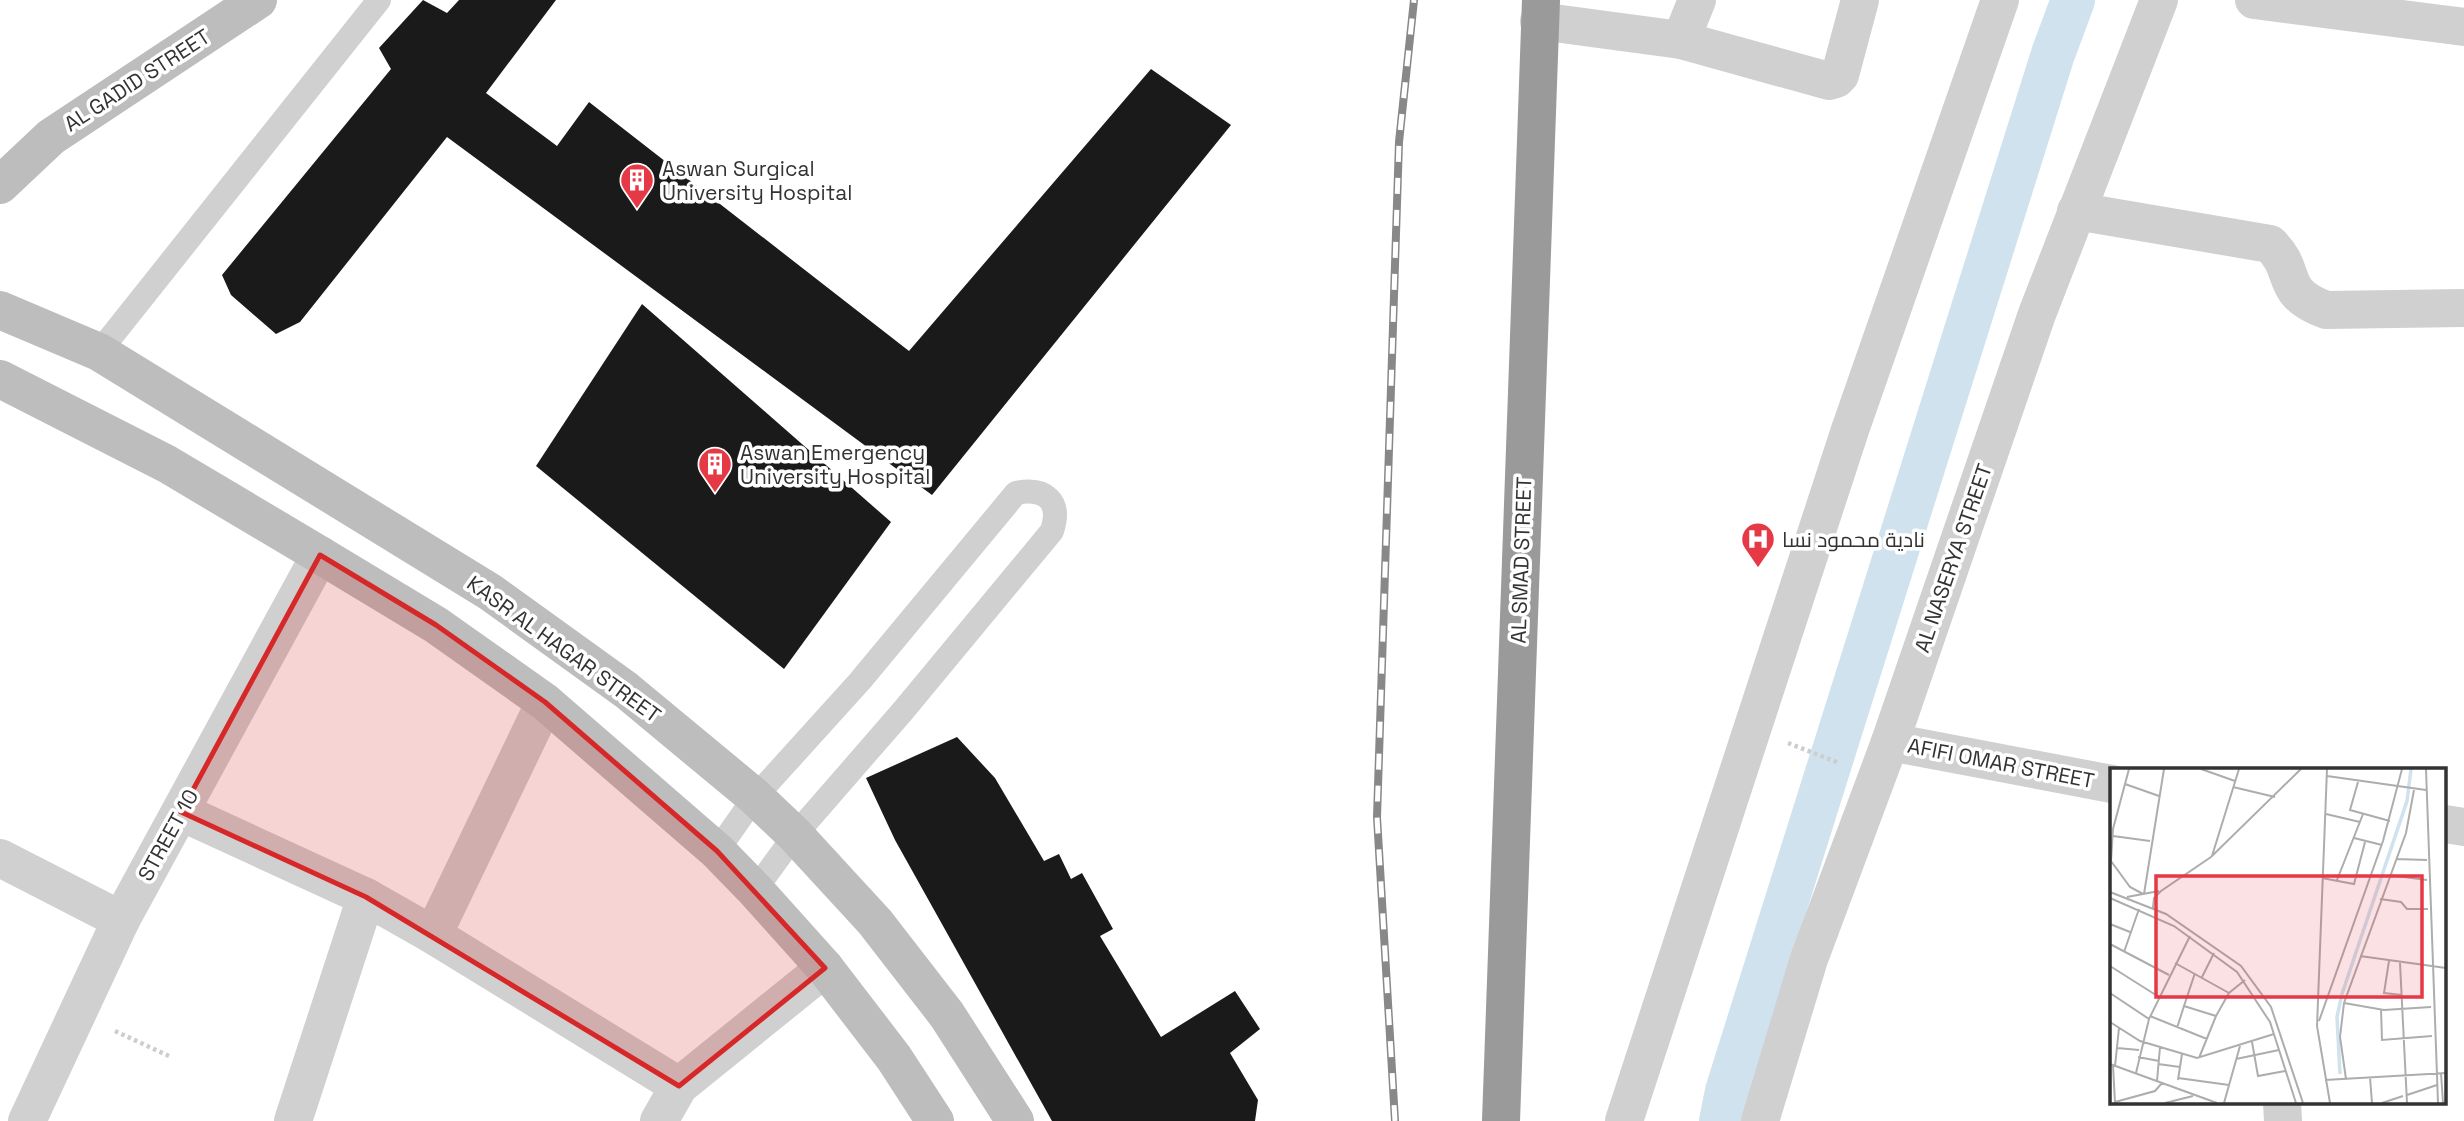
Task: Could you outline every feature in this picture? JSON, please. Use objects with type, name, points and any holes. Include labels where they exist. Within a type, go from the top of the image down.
[{"type":"highway","name":"AL SMAD STREET","points":[[1501,1121],[1540,11]]},
{"type":"main road","name":"AL GADID STREET","points":[[0,185],[51,137],[258,0]]},
{"type":"main road","name":"AL GADID STREET","points":[[0,151],[51,137]]},
{"type":"main road","name":"KASR AL HAGAR STREET","points":[[0,310],[99,352],[489,592],[626,690],[755,797],[795,835],[874,922],[947,1015],[1015,1121]]},
{"type":"main road","points":[[0,379],[167,464],[436,625],[545,702],[718,851],[755,890],[825,968],[894,1058],[935,1121]]},
{"type":"street","points":[[1681,40],[1697,0]]},
{"type":"street","points":[[1540,11],[1681,40],[1829,82],[1839,75],[1860,0]]},
{"type":"street","points":[[1624,1121],[1850,430],[2000,0]]},
{"type":"street","name":"AL NASERYA STREET","points":[[1760,1121],[1809,959],[1889,742],[2037,314],[2159,0]]},
{"type":"street","points":[[2254,0],[2464,27]]},
{"type":"street","points":[[2076,211],[2270,244],[2280,253],[2294,292],[2309,304],[2326,310],[2464,308]]},
{"type":"street","name":"STREET 10","points":[[18,1114],[78,1014],[121,920],[320,555]]},
{"type":"street","points":[[433,935],[545,702]]},
{"type":"street","name":"AFIFI OMAR STREET","points":[[1889,742],[2110,784]]},
{"type":"street","points":[[181,812],[366,897],[433,935],[679,1086]]},
{"type":"street","points":[[2446,824],[2464,827]]},
{"type":"street","points":[[0,858],[121,920]]},
{"type":"street","points":[[293,1121],[366,897]]},
{"type":"street","points":[[659,1121],[679,1086],[825,968]]},
{"type":"lane","points":[[99,352],[379,0]]},
{"type":"lane","points":[[718,851],[755,797],[860,681],[1016,493],[1028,491],[1042,495],[1053,504],[1057,516],[1052,531],[902,712],[795,835],[755,890]]},
{"type":"path","points":[[1778,740],[1848,766]]},
{"type":"path","points":[[78,1014],[171,1058]]},
{"type":"highlighted area","points":[[320,555],[436,625],[545,702],[717,851],[825,968],[679,1086],[366,897],[181,812]]},
{"type":"building","name":"Aswan Surgical University Hospital","points":[[423,0],[447,13],[459,0],[556,0],[486,93],[557,146],[589,102],[909,351],[1151,69],[1231,125],[932,495],[447,137],[300,322],[276,334],[231,295],[222,275],[391,69],[379,48]]},
{"type":"building","name":"Aswan Emergency University Hospital","points":[[642,304],[891,522],[784,669],[536,466]]},
{"type":"building","points":[[957,737],[995,778],[1044,861],[1059,854],[1071,879],[1082,873],[1113,929],[1100,936],[1161,1037],[1235,991],[1260,1029],[1230,1053],[1258,1100],[1255,1121],[1052,1121],[895,840],[866,778]]},
{"type":"waterway","points":[[1721,1121],[1727,1091],[2053,54],[2073,0]]},
{"type":"railway","points":[[1395,1121],[1377,817],[1399,142],[1414,0]]},
{"type":"place","name":"Aswan Surgical University Hospital","points":[[637,210]]},
{"type":"place","name":"Aswan Emergency University Hospital","points":[[715,494]]},
{"type":"place","name":"نادية محمود نسا","points":[[1758,569]]}]
